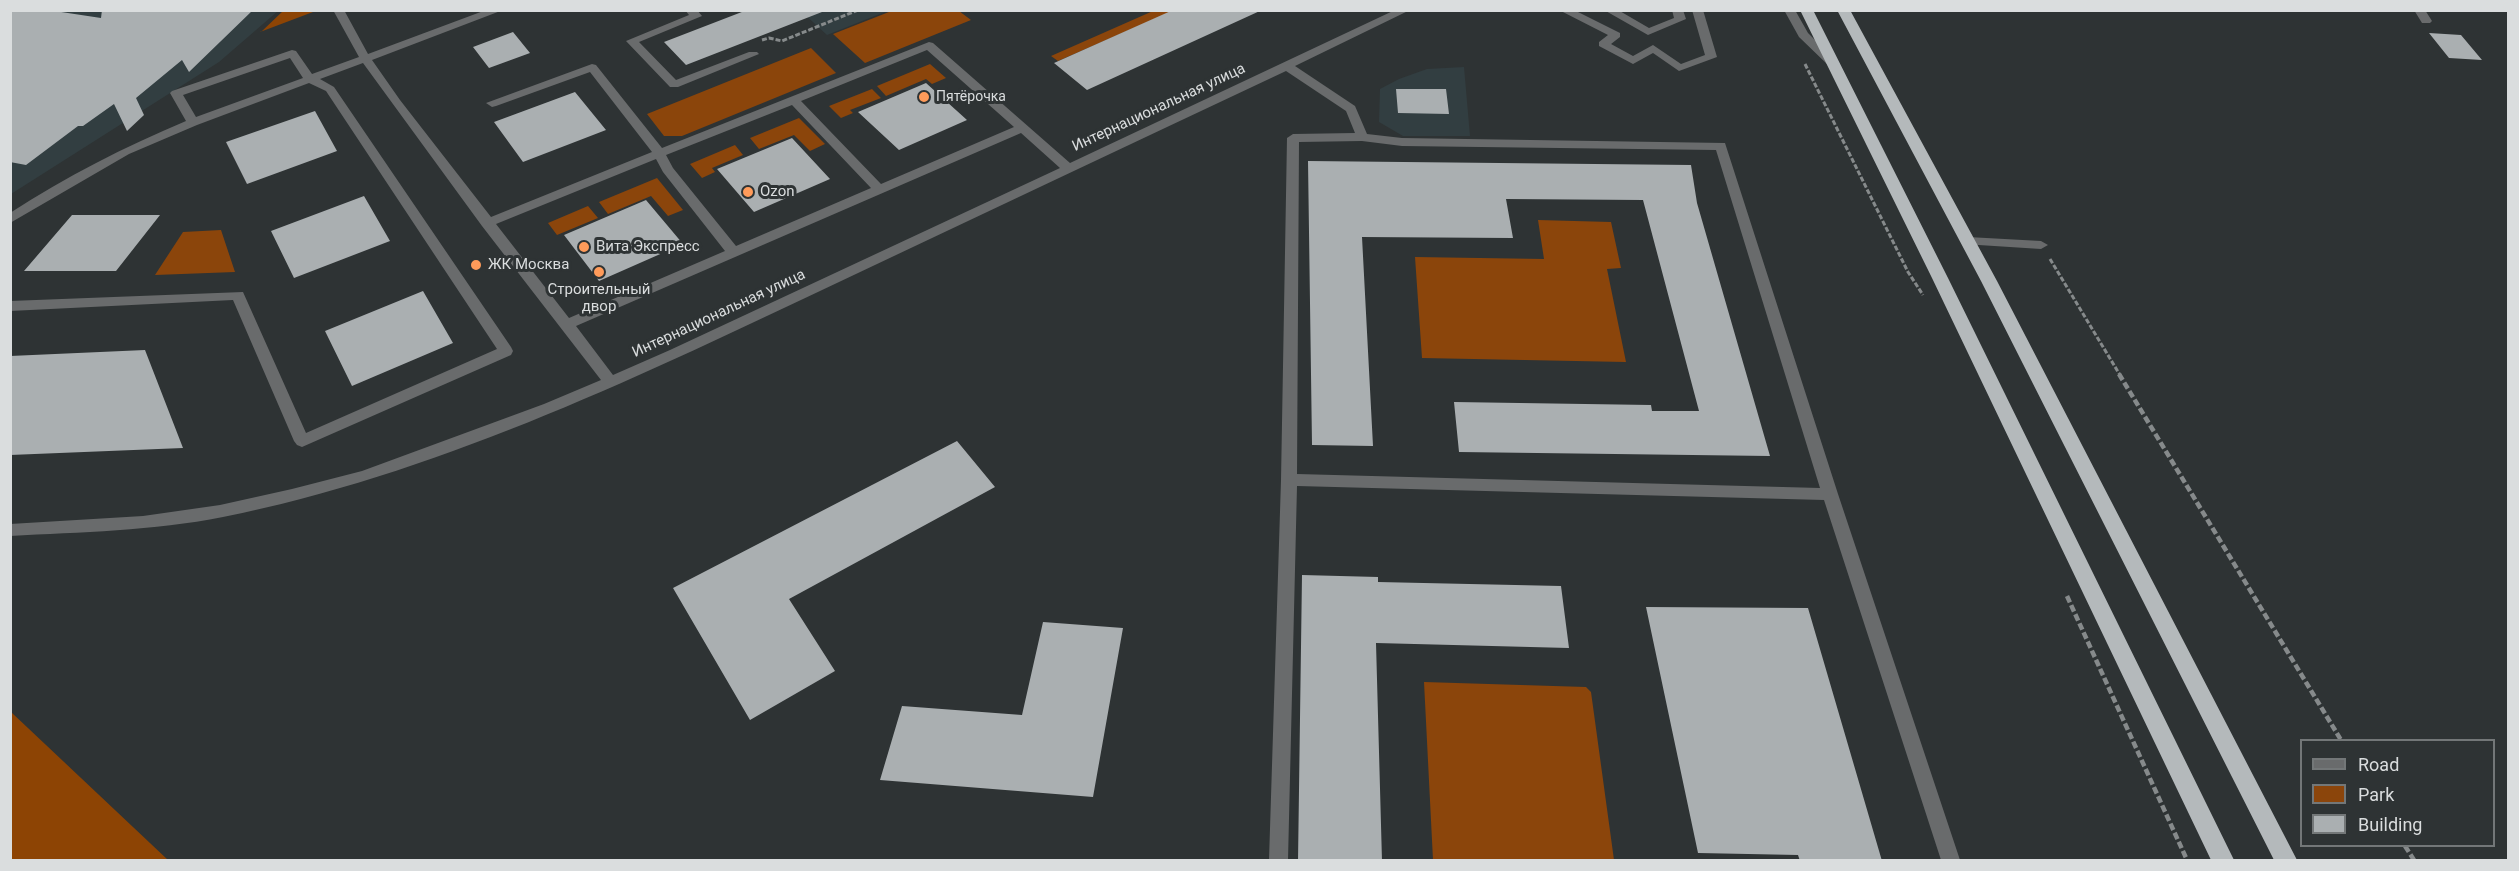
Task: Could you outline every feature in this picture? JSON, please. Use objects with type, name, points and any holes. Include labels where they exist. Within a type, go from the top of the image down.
[{"type":"highway","points":[[1806,10],[1940,278],[2223,861]]},
{"type":"highway","points":[[1843,10],[1968,242],[2286,861]]},
{"type":"street","points":[[338,10],[365,58],[487,223],[611,382]]},
{"type":"street","points":[[10,219],[53,191],[125,152],[193,123],[481,13],[498,10]]},
{"type":"street","points":[[690,10],[696,16],[632,40],[674,85],[753,54]]},
{"type":"street","name":"Интернациональная улица","points":[[10,530],[143,522],[220,511],[292,495],[363,476],[549,408],[675,354],[1405,10]]},
{"type":"street","points":[[1564,10],[1616,35],[1603,44],[1633,61],[1653,48],[1679,68],[1711,57],[1697,10]]},
{"type":"street","points":[[1609,10],[1648,32],[1680,19],[1677,10]]},
{"type":"street","points":[[1789,10],[1803,35],[1832,63]]},
{"type":"street","points":[[2419,10],[2426,21]]},
{"type":"street","points":[[487,223],[929,45],[1069,169]]},
{"type":"street","points":[[10,306],[238,295],[302,441],[506,351],[330,89],[310,79],[292,53],[176,93],[193,123]]},
{"type":"street","points":[[1287,66],[1351,109],[1362,137]]},
{"type":"street","points":[[492,103],[592,67],[659,153],[667,169],[734,253]]},
{"type":"street","points":[[793,99],[880,190]]},
{"type":"street","points":[[566,325],[1022,128]]},
{"type":"street","points":[[1278,861],[1289,480],[1293,138],[1362,137],[1402,142],[1721,146],[1830,494],[1951,861]]},
{"type":"street","points":[[1968,242],[2041,245]]},
{"type":"street","points":[[1289,480],[1830,494]]},
{"type":"path","points":[[1805,63],[1908,272],[1926,300]]},
{"type":"path","points":[[2041,245],[2340,739]]},
{"type":"path","points":[[2064,588],[2187,861]]},
{"type":"path","points":[[2405,847],[2414,861]]},
{"type":"shaded area","points":[[11,11],[278,11],[219,62],[11,194]]},
{"type":"shaded area","points":[[283,11],[313,12],[262,31]]},
{"type":"shaded area","points":[[801,11],[887,11],[827,35]]},
{"type":"shaded area","points":[[1464,67],[1470,136],[1403,136],[1379,122],[1380,89],[1427,69]]},
{"type":"shaded area","points":[[11,712],[168,860],[11,860]]},
{"type":"green space","points":[[894,10],[959,11],[971,20],[865,63],[833,34]]},
{"type":"green space","points":[[1153,11],[1173,11],[1058,61],[1051,56]]},
{"type":"green space","points":[[811,48],[836,73],[682,136],[664,136],[647,114]]},
{"type":"green space","points":[[930,64],[946,78],[932,84],[926,79],[886,96],[877,86]]},
{"type":"green space","points":[[872,89],[881,98],[850,110],[853,113],[841,118],[829,106]]},
{"type":"green space","points":[[799,118],[825,144],[810,151],[794,135],[759,149],[750,138]]},
{"type":"green space","points":[[735,145],[743,155],[712,168],[715,172],[702,178],[690,164]]},
{"type":"green space","points":[[657,178],[683,210],[668,216],[651,196],[608,214],[599,202]]},
{"type":"green space","points":[[588,206],[598,218],[557,235],[548,223]]},
{"type":"green space","points":[[1538,220],[1611,222],[1621,268],[1607,269],[1626,362],[1422,358],[1415,257],[1544,259]]},
{"type":"green space","points":[[221,230],[235,272],[155,275],[183,232]]},
{"type":"green space","points":[[1424,682],[1586,687],[1591,692],[1614,860],[1433,860]]},
{"type":"building","points":[[10,10],[48,10],[101,18],[102,10],[253,10],[189,72],[182,60],[136,98],[144,115],[127,131],[114,104],[83,126],[78,126],[26,165],[10,162]]},
{"type":"building","points":[[747,10],[822,12],[686,65],[664,42]]},
{"type":"building","points":[[1173,10],[1262,10],[1087,90],[1054,63]]},
{"type":"building","points":[[513,32],[530,53],[489,68],[473,47]]},
{"type":"building","points":[[2429,33],[2461,35],[2482,60],[2449,58]]},
{"type":"building","points":[[926,83],[967,120],[899,150],[858,112]]},
{"type":"building","points":[[1396,89],[1446,89],[1449,114],[1398,113]]},
{"type":"building","points":[[575,92],[606,130],[523,162],[494,122]]},
{"type":"building","points":[[315,111],[337,151],[247,184],[226,142]]},
{"type":"building","points":[[792,138],[830,179],[754,212],[717,169]]},
{"type":"building","points":[[1308,161],[1691,165],[1697,203],[1770,456],[1459,452],[1454,402],[1651,405],[1652,411],[1699,411],[1643,200],[1506,199],[1513,238],[1362,237],[1373,446],[1312,445]]},
{"type":"building","points":[[364,196],[390,241],[294,278],[271,231]]},
{"type":"building","points":[[646,200],[683,244],[599,281],[564,235]]},
{"type":"building","points":[[72,215],[160,215],[116,271],[24,271]]},
{"type":"building","points":[[423,291],[453,343],[352,386],[325,331]]},
{"type":"building","points":[[145,350],[183,448],[10,455],[10,356]]},
{"type":"building","points":[[957,441],[995,487],[789,599],[835,671],[750,720],[673,588]]},
{"type":"building","points":[[1302,575],[1378,577],[1378,582],[1561,586],[1569,648],[1376,643],[1382,861],[1298,861]]},
{"type":"building","points":[[1646,607],[1808,608],[1882,861],[1800,861],[1798,855],[1698,853]]},
{"type":"building","points":[[1043,622],[1123,628],[1093,797],[880,780],[902,706],[1022,715]]},
{"type":"place","name":"Пятёрочка","points":[[924,97]]},
{"type":"place","name":"Ozon","points":[[748,192]]},
{"type":"place","name":"Вита Экспресс","points":[[584,247]]},
{"type":"place","name":"ЖК Москва","points":[[476,265]]},
{"type":"place","name":"Строительный двор","points":[[599,272]]}]
